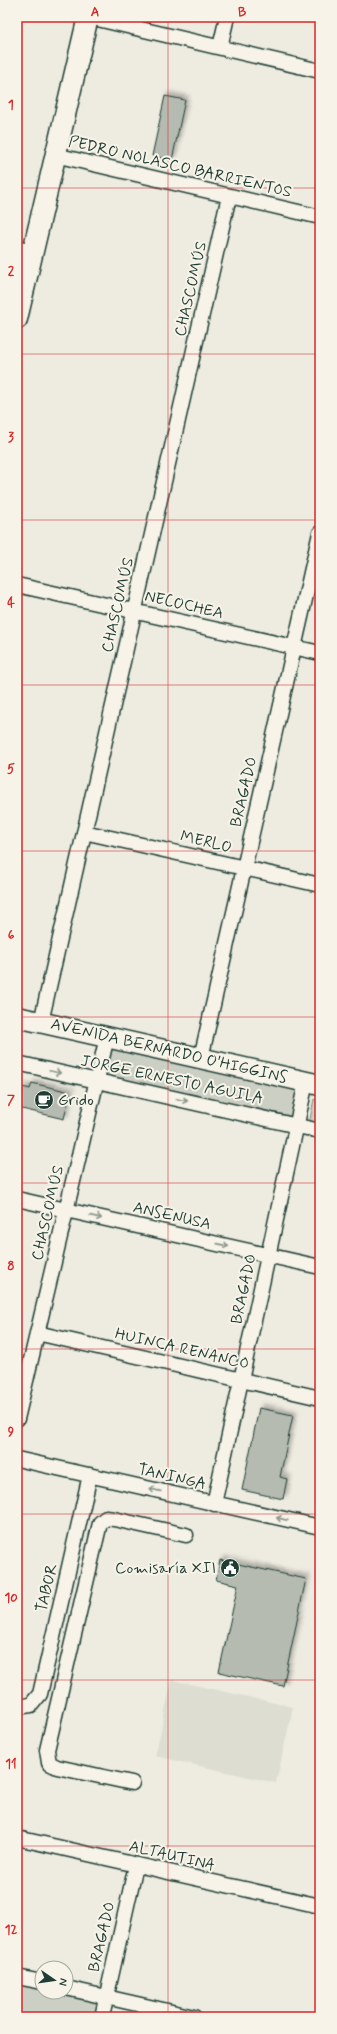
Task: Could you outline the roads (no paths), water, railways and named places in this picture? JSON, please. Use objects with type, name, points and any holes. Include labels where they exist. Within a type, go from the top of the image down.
[{"type":"main road","points":[[17,319],[25,251],[55,155],[88,17]]},
{"type":"main road","name":"AVENIDA BERNARDO O'HIGGINS","points":[[17,1017],[313,1084]]},
{"type":"street","points":[[88,17],[320,71]]},
{"type":"street","points":[[220,48],[227,17]]},
{"type":"street","name":"PEDRO NOLASCO BARRIENTOS","points":[[55,155],[320,217]]},
{"type":"street","name":"CHASCOMÚS","points":[[41,1022],[230,196]]},
{"type":"street","name":"BRAGADO","points":[[201,1058],[320,533]]},
{"type":"street","name":"NECOCHEA","points":[[17,585],[320,653]]},
{"type":"street","name":"MERLO","points":[[84,832],[320,885]]},
{"type":"street","name":"CHASCOMÚS","points":[[17,1420],[107,1037]]},
{"type":"street","name":"JORGE ERNESTO AGUILA","points":[[17,1064],[320,1131]]},
{"type":"street","name":"BRAGADO","points":[[214,1504],[297,1125],[313,1084]]},
{"type":"street","name":"ANSENUSA","points":[[17,1199],[320,1267]]},
{"type":"street","name":"HUINCA RENANCO","points":[[37,1333],[320,1398]]},
{"type":"street","name":"TANINGA","points":[[17,1459],[320,1527]]},
{"type":"street","name":"TABOR","points":[[17,1707],[31,1705],[40,1694],[90,1475]]},
{"type":"street","points":[[132,1783],[57,1767],[49,1763],[47,1750],[72,1637],[100,1523],[106,1518],[186,1535]]},
{"type":"street","points":[[54,1634],[72,1637]]},
{"type":"street","name":"ALTAUTINA","points":[[17,1838],[320,1906]]},
{"type":"street","name":"BRAGADO","points":[[102,2017],[136,1865]]},
{"type":"street","points":[[17,1976],[34,1980]]},
{"type":"street","points":[[74,1990],[194,2017]]},
{"type":"place","name":"Grido","points":[[44,1100]]},
{"type":"place","name":"Comisaría XII","points":[[230,1568]]}]
